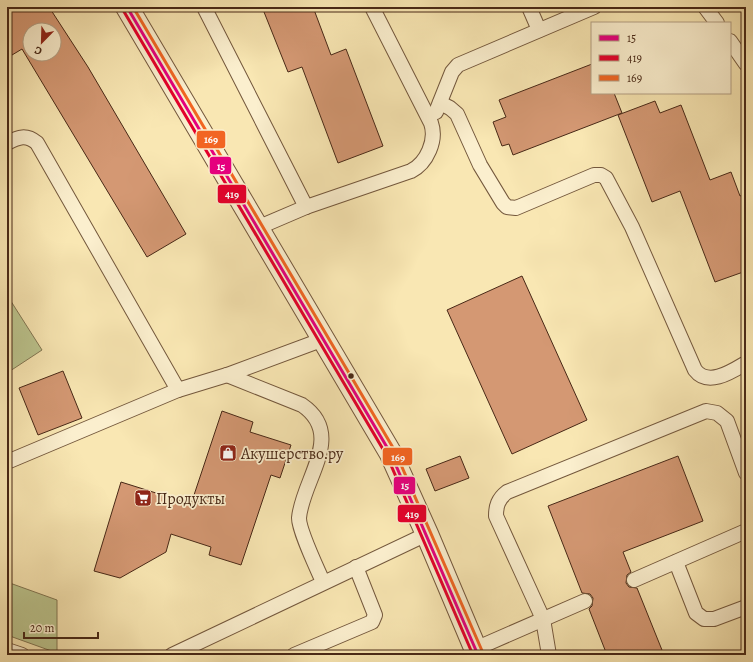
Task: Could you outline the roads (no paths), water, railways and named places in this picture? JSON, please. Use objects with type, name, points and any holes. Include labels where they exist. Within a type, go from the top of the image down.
[{"type":"street","points":[[127,7],[391,454],[427,534],[476,652]]},
{"type":"lane","points":[[204,7],[306,207]]},
{"type":"lane","points":[[257,228],[306,207],[416,168],[432,143],[434,132],[431,123],[372,7]]},
{"type":"lane","points":[[529,7],[539,30]]},
{"type":"lane","points":[[431,123],[452,72],[458,65],[594,7]]},
{"type":"lane","points":[[705,7],[716,22]]},
{"type":"lane","points":[[731,42],[746,64]]},
{"type":"lane","points":[[440,104],[450,108],[457,114],[480,165],[503,203],[507,207],[516,208],[594,175],[601,175],[606,178],[632,227],[695,370],[703,378],[710,378],[737,369],[746,363]]},
{"type":"lane","points":[[7,143],[19,136],[26,137],[37,143],[178,390]]},
{"type":"lane","points":[[7,462],[178,390],[227,375],[324,339]]},
{"type":"lane","points":[[227,375],[302,405],[309,410],[319,424],[321,432],[321,449],[299,519],[323,582]]},
{"type":"lane","points":[[550,655],[544,619],[496,516],[497,503],[501,496],[507,492],[706,411],[717,413],[727,421],[746,473]]},
{"type":"lane","points":[[634,580],[746,531]]},
{"type":"lane","points":[[172,655],[323,582],[427,534]]},
{"type":"lane","points":[[676,562],[696,613],[700,616],[710,620],[746,607]]},
{"type":"lane","points":[[294,655],[372,622],[375,616],[356,567]]},
{"type":"lane","points":[[476,652],[544,619],[586,601]]},
{"type":"lane","points":[[7,650],[22,655]]},
{"type":"place","name":"Акушерство.ру","points":[[228,453]]},
{"type":"place","name":"Продукты","points":[[143,498]]}]
